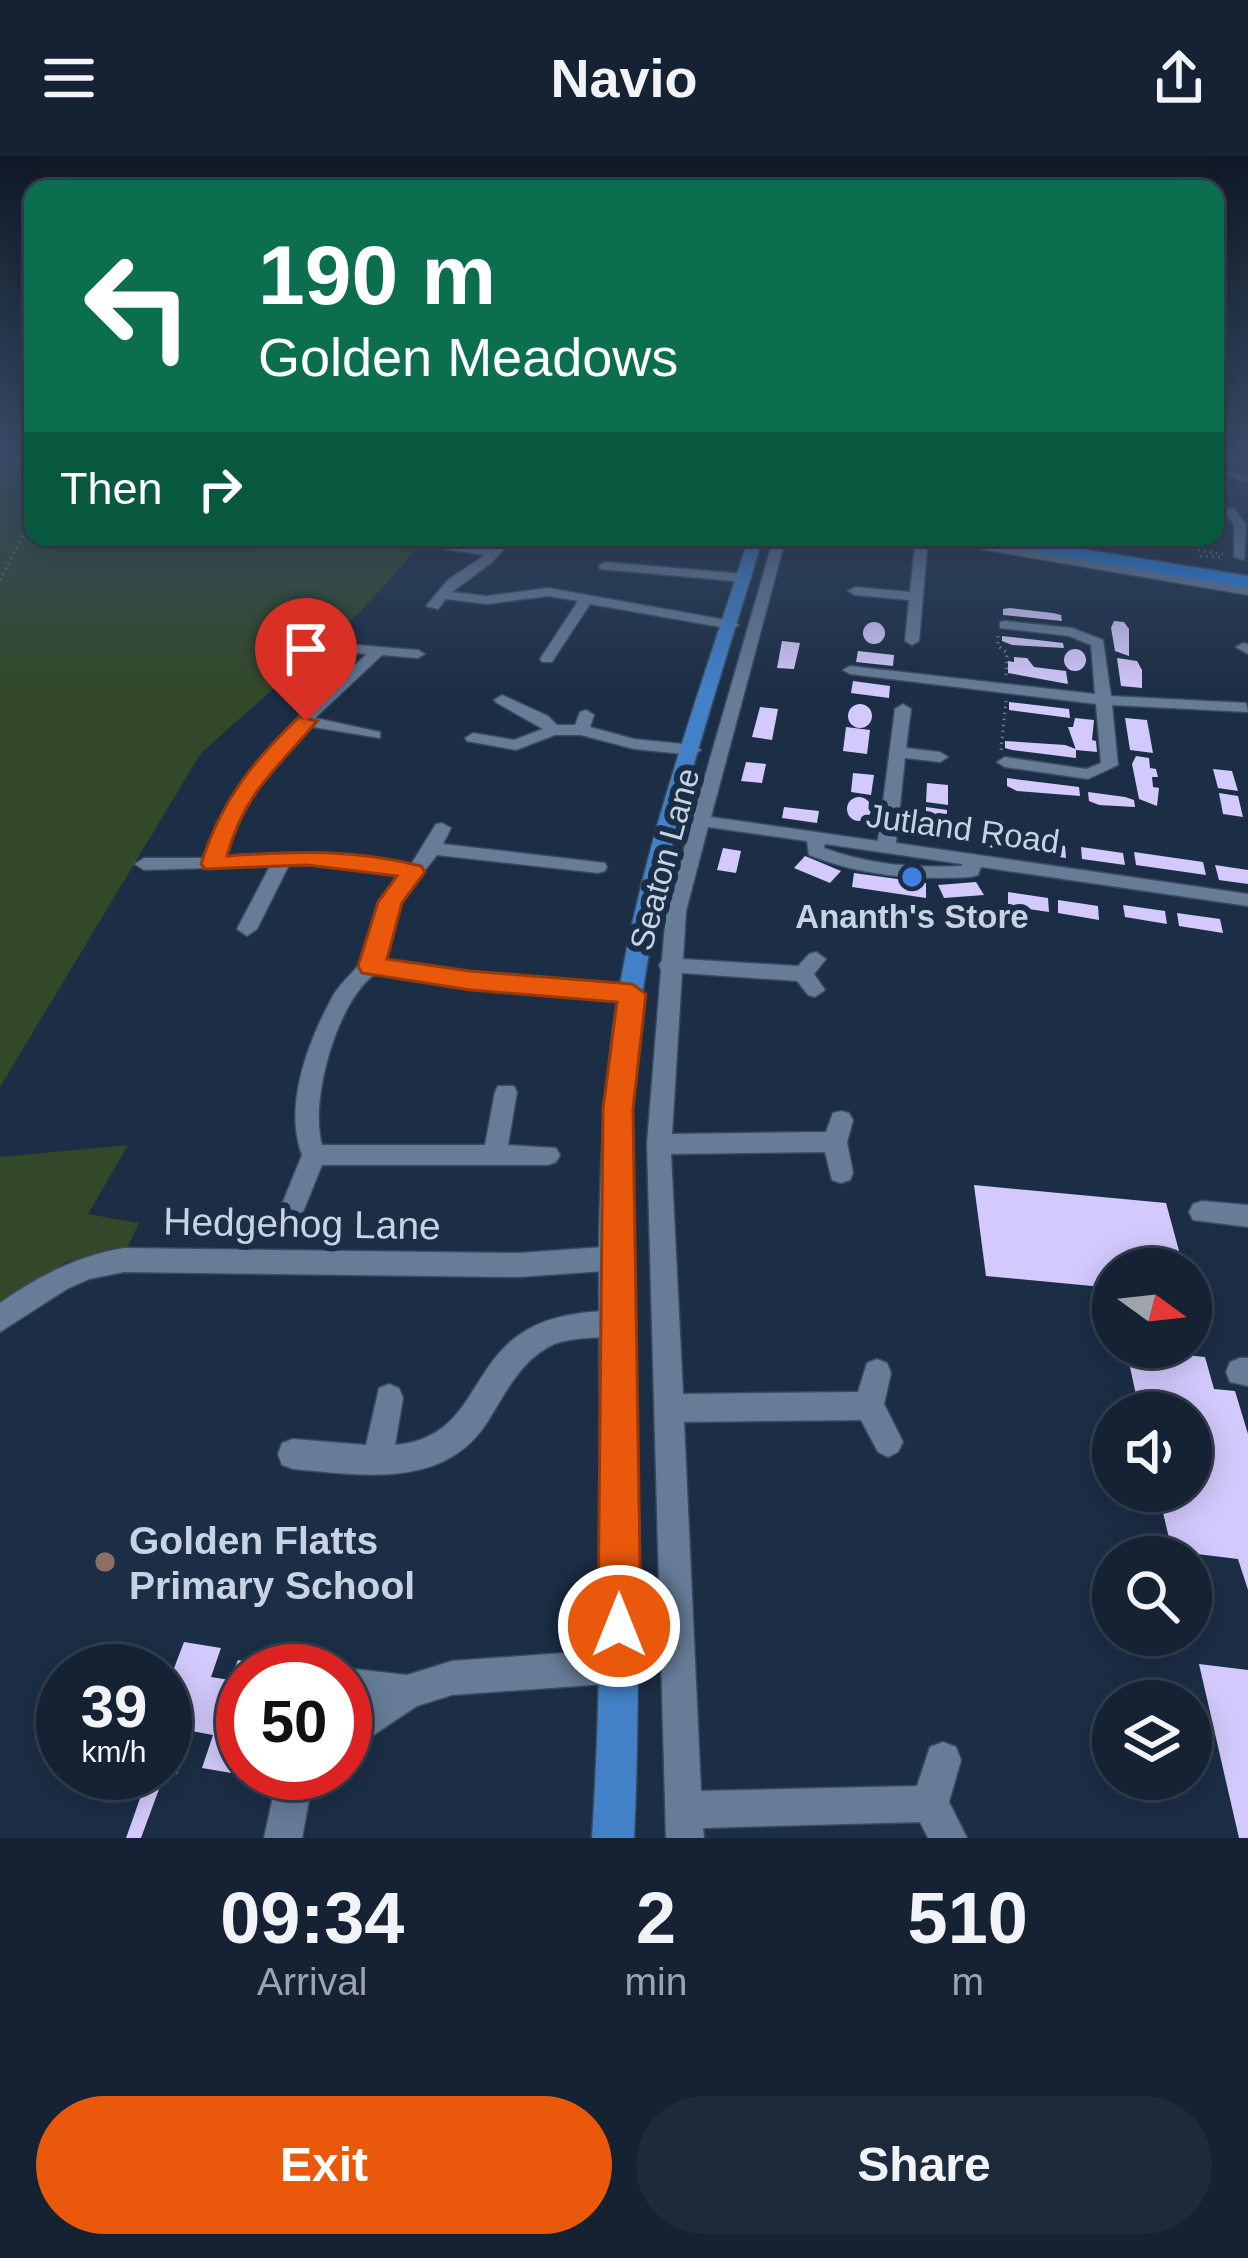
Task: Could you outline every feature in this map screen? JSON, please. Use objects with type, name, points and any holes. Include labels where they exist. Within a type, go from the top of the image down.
[{"type":"highway","points":[[1038,546],[1246,576]]},
{"type":"highway","points":[[1081,546],[1246,576]]},
{"type":"main road","name":"Seaton Lane","points":[[614,1838],[620,1666],[618,1109],[632,994],[670,816],[745,578],[765,546]]},
{"type":"street","points":[[999,546],[1246,576],[1241,535]]},
{"type":"street","points":[[448,546],[493,552]]},
{"type":"street","points":[[499,546],[438,601],[487,600],[534,591],[732,625]]},
{"type":"street","name":"Seaton Lane","points":[[685,1824],[659,1144],[669,965],[676,911],[703,821],[766,546]]},
{"type":"street","points":[[911,641],[924,546]]},
{"type":"street","points":[[604,566],[745,578]]},
{"type":"street","points":[[855,591],[916,597]]},
{"type":"street","points":[[547,658],[552,637],[586,598]]},
{"type":"street","points":[[998,626],[1072,632],[1098,644],[1110,765],[1088,774],[998,758]]},
{"type":"street","points":[[333,647],[418,654]]},
{"type":"street","points":[[213,864],[224,824],[265,761],[376,654]]},
{"type":"street","points":[[850,670],[1105,700],[1247,710],[1248,689]]},
{"type":"street","points":[[502,700],[542,719],[553,730]]},
{"type":"street","points":[[886,847],[903,709]]},
{"type":"street","points":[[306,721],[374,735]]},
{"type":"street","points":[[473,738],[516,745],[584,723],[634,744],[693,751]]},
{"type":"street","points":[[898,752],[940,757]]},
{"type":"street","name":"Jutland Road","points":[[670,816],[1248,900]]},
{"type":"street","points":[[371,966],[390,902],[433,849],[442,828]]},
{"type":"street","points":[[817,837],[815,850],[840,862],[934,874],[971,871],[972,860]]},
{"type":"street","points":[[561,863],[568,842]]},
{"type":"street","points":[[433,849],[598,867]]},
{"type":"street","points":[[247,929],[283,858]]},
{"type":"street","points":[[144,864],[283,858],[359,861],[412,872]]},
{"type":"street","points":[[669,965],[812,974]]},
{"type":"street","points":[[294,1204],[314,1155],[306,1131],[319,1053],[358,973],[371,966],[470,981],[632,994]]},
{"type":"street","points":[[495,1154],[506,1092]]},
{"type":"street","points":[[659,1144],[838,1131],[841,1173]]},
{"type":"street","points":[[314,1155],[548,1155]]},
{"type":"street","points":[[1202,1211],[1248,1216]]},
{"type":"street","name":"Hedgehog Lane","points":[[0,1319],[55,1279],[124,1260],[519,1265],[618,1258]]},
{"type":"street","points":[[293,1454],[423,1455],[469,1425],[516,1352],[533,1337],[555,1328],[617,1323]]},
{"type":"street","points":[[877,1373],[869,1406],[888,1442]]},
{"type":"street","points":[[378,1458],[388,1398]]},
{"type":"street","points":[[672,1408],[869,1406]]},
{"type":"street","points":[[372,1717],[408,1692],[452,1678],[620,1666]]},
{"type":"street","points":[[372,1688],[408,1692]]},
{"type":"street","points":[[943,1760],[930,1804],[948,1838]]},
{"type":"street","points":[[283,1838],[292,1800]]},
{"type":"street","points":[[685,1824],[930,1804]]},
{"type":"path","points":[[0,580],[23,535]]},
{"type":"path","points":[[1145,546],[1246,576]]},
{"type":"path","points":[[1178,562],[1186,556],[1246,576]]},
{"type":"path","points":[[998,626],[998,646],[1007,653],[998,758]]},
{"type":"green space","points":[[0,535],[24,535],[24,546],[420,546],[360,612],[201,753],[0,1087]]},
{"type":"green space","points":[[128,1145],[88,1214],[139,1223],[127,1248],[66,1262],[0,1305],[0,1157]]},
{"type":"building","points":[[1003,609],[1061,615],[1062,621],[1003,615]]},
{"type":"building","points":[[1114,621],[1124,622],[1129,629],[1129,656],[1115,651]]},
{"type":"building","points":[[874,622],[885,633],[874,644],[863,633]]},
{"type":"building","points":[[1002,636],[1063,643],[1064,648],[1012,645],[1002,641]]},
{"type":"building","points":[[782,641],[800,643],[794,669],[777,668]]},
{"type":"building","points":[[1075,649],[1086,660],[1075,671],[1064,660]]},
{"type":"building","points":[[858,651],[894,655],[893,666],[856,662]]},
{"type":"building","points":[[1014,657],[1027,658],[1034,667],[1066,671],[1068,684],[1008,673],[1008,661],[1014,662]]},
{"type":"building","points":[[1117,658],[1137,661],[1142,688],[1121,686]]},
{"type":"building","points":[[853,681],[890,686],[889,698],[851,693]]},
{"type":"building","points":[[1009,702],[1069,709],[1070,718],[1009,710]]},
{"type":"building","points":[[860,704],[872,716],[860,728],[848,716]]},
{"type":"building","points":[[760,707],[778,709],[772,740],[752,737]]},
{"type":"building","points":[[1075,718],[1094,720],[1092,740],[1097,752],[1076,750],[1068,727],[1073,727]]},
{"type":"building","points":[[1125,718],[1147,720],[1153,753],[1130,750]]},
{"type":"building","points":[[846,727],[870,730],[867,754],[843,751]]},
{"type":"building","points":[[1005,741],[1065,745],[1076,749],[1076,758],[1012,750],[1005,748]]},
{"type":"building","points":[[1136,756],[1149,758],[1150,768],[1156,769],[1158,777],[1152,777],[1153,787],[1159,788],[1157,806],[1139,799],[1132,764]]},
{"type":"building","points":[[746,762],[766,764],[762,783],[741,781]]},
{"type":"building","points":[[1213,769],[1232,771],[1238,791],[1218,788]]},
{"type":"building","points":[[853,773],[874,775],[871,795],[851,792]]},
{"type":"building","points":[[1007,778],[1079,787],[1080,796],[1017,791],[1007,786]]},
{"type":"building","points":[[927,783],[948,785],[948,805],[926,802]]},
{"type":"building","points":[[1088,792],[1125,797],[1134,800],[1135,807],[1099,805],[1089,801]]},
{"type":"building","points":[[1219,793],[1238,796],[1243,817],[1223,814]]},
{"type":"building","points":[[859,797],[871,809],[859,821],[847,809]]},
{"type":"building","points":[[784,807],[819,811],[817,823],[782,818]]},
{"type":"building","points":[[926,807],[947,810],[947,831],[926,828]]},
{"type":"building","points":[[980,833],[1018,839],[1018,851],[980,846]]},
{"type":"building","points":[[1027,840],[1065,846],[1066,858],[1027,852]]},
{"type":"building","points":[[1081,847],[1123,853],[1125,865],[1082,859]]},
{"type":"building","points":[[723,848],[741,851],[736,873],[717,870]]},
{"type":"building","points":[[1134,852],[1203,862],[1206,875],[1136,865]]},
{"type":"building","points":[[805,856],[841,871],[830,883],[794,868]]},
{"type":"building","points":[[1215,865],[1248,870],[1248,884],[1219,880]]},
{"type":"building","points":[[854,873],[926,883],[926,898],[852,887]]},
{"type":"building","points":[[976,882],[984,895],[944,898],[938,885]]},
{"type":"building","points":[[1008,892],[1048,898],[1049,912],[1008,906]]},
{"type":"building","points":[[1058,900],[1098,906],[1099,920],[1058,913]]},
{"type":"building","points":[[1123,905],[1165,911],[1167,924],[1125,917]]},
{"type":"building","points":[[1177,913],[1220,919],[1223,933],[1179,926]]},
{"type":"building","points":[[974,1185],[1166,1203],[1178,1248],[1092,1248],[1092,1286],[986,1276]]},
{"type":"building","points":[[1130,1368],[1208,1368],[1214,1389],[1235,1391],[1248,1434],[1248,1590],[1238,1559],[1212,1556],[1212,1536],[1168,1536],[1163,1512],[1212,1512],[1212,1392],[1135,1392]]},
{"type":"building","points":[[184,1642],[216,1647],[211,1677],[216,1678],[216,1770],[202,1768],[213,1735],[192,1731],[192,1644]]},
{"type":"building","points":[[1199,1664],[1248,1670],[1248,1838],[1239,1838],[1212,1721],[1212,1680],[1203,1680]]},
{"type":"building","points":[[139,1800],[155,1800],[141,1838],[126,1838]]},
{"type":"place","name":"Ananth's Store","points":[[912,877]]},
{"type":"place","name":"Golden Flatts Primary School","points":[[105,1562]]},
{"type":"route","points":[[306,721],[265,761],[243,791],[224,824],[213,864],[307,858],[373,863],[412,872],[390,902],[371,966],[470,981],[632,994],[618,1109],[619,1626]]}]
